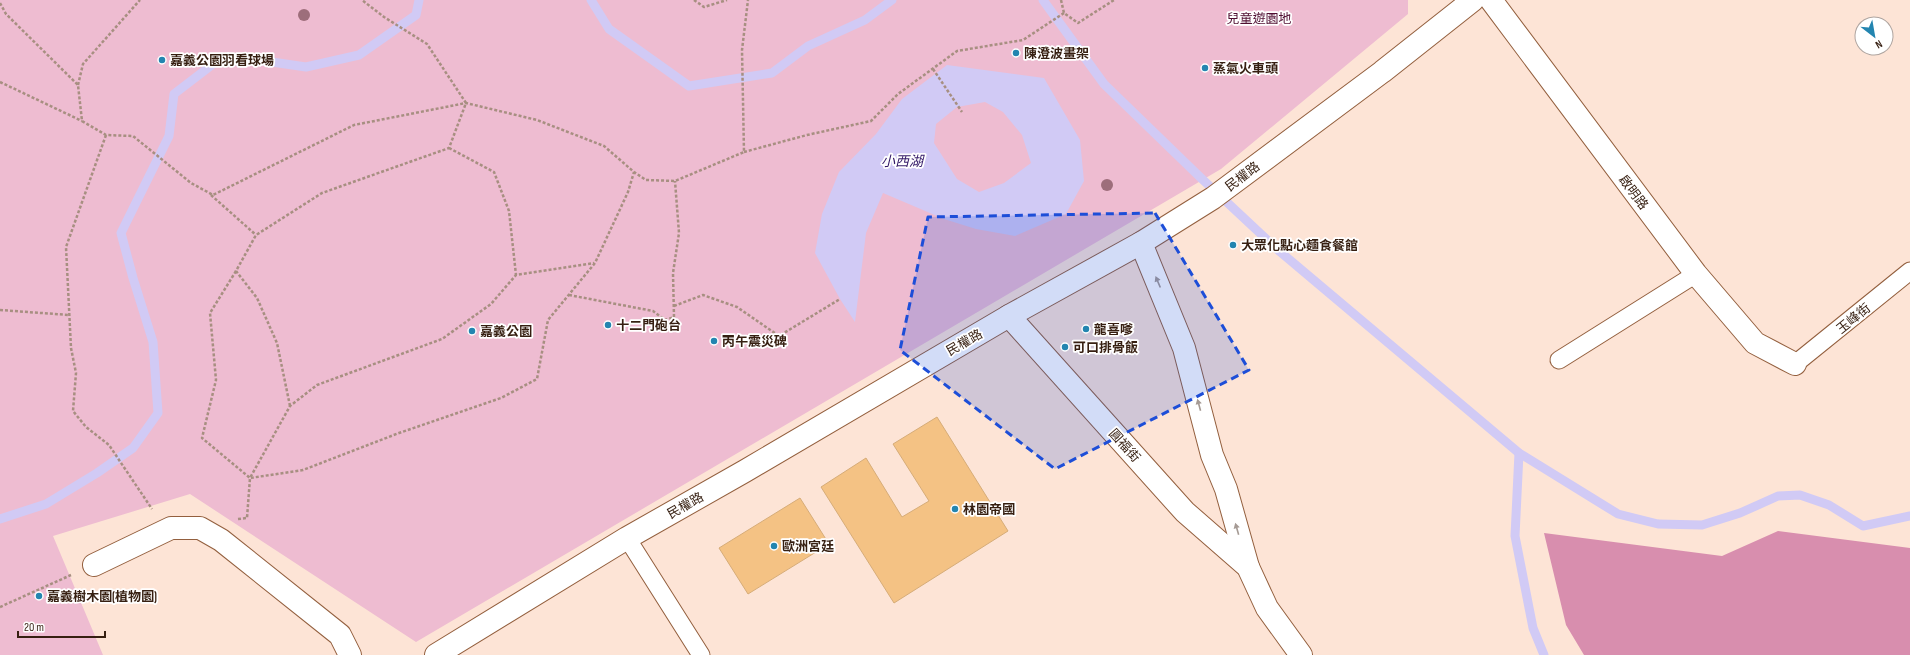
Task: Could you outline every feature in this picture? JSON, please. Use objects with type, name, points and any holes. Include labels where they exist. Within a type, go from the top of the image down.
[{"type":"street","name":"民權路","points":[[436,655],[627,538],[745,471],[1009,316],[1141,243],[1213,198],[1382,72],[1473,0]]},
{"type":"street","name":"啟明路","points":[[1491,0],[1696,274],[1755,343],[1795,364]]},
{"type":"street","name":"圓福街","points":[[1141,243],[1184,348],[1212,455],[1226,489],[1248,567],[1267,608],[1301,655]]},
{"type":"street","name":"圓福街","points":[[1009,316],[1185,512],[1248,567]]},
{"type":"street","points":[[94,565],[172,528],[200,528],[221,540],[340,635],[350,655]]},
{"type":"lane","name":"玉峰街","points":[[1795,364],[1910,271]]},
{"type":"lane","points":[[1559,360],[1696,274]]},
{"type":"lane","points":[[627,538],[701,655]]},
{"type":"path","points":[[82,121],[78,85],[83,64],[140,0]]},
{"type":"path","points":[[362,0],[384,17],[427,44],[466,103]]},
{"type":"path","points":[[694,0],[704,7],[727,0]]},
{"type":"path","points":[[744,152],[742,50],[748,0]]},
{"type":"path","points":[[1061,0],[1064,13],[1078,23],[1114,0]]},
{"type":"path","points":[[0,3],[6,14],[78,85]]},
{"type":"path","points":[[0,82],[82,121],[106,135],[133,136],[191,183],[213,195],[354,125],[466,103],[537,120],[604,146],[634,172],[646,180],[675,181],[744,152],[807,135],[871,121],[898,94],[956,51],[1023,40],[1064,13]]},
{"type":"path","points":[[933,69],[962,112]]},
{"type":"path","points":[[449,148],[466,103]]},
{"type":"path","points":[[106,135],[66,248],[71,348],[76,373],[73,411],[86,427],[109,445],[159,519],[172,528]]},
{"type":"path","points":[[516,276],[509,211],[494,172],[449,148],[322,193],[256,235],[210,313],[216,380],[202,438],[250,478],[303,470],[399,433],[501,398],[537,379],[548,320],[595,263],[628,192],[634,172]]},
{"type":"path","points":[[569,295],[653,311],[665,320],[674,317],[673,273],[679,233],[675,181]]},
{"type":"path","points":[[206,191],[256,235]]},
{"type":"path","points":[[232,520],[247,518],[250,478],[290,406],[317,385],[442,339],[491,304],[516,276],[595,263]]},
{"type":"path","points":[[236,271],[257,298],[277,343],[290,406]]},
{"type":"path","points":[[674,306],[703,295],[737,307],[778,336],[840,299]]},
{"type":"path","points":[[0,310],[69,315]]},
{"type":"path","points":[[0,607],[94,565]]},
{"type":"highlighted area","points":[[1155,213],[1249,370],[1055,469],[900,350],[928,217]]},
{"type":"green space","name":"嘉義公園","points":[[0,0],[1408,0],[1408,14],[1221,169],[416,642],[190,494],[53,536],[103,655],[0,655]]},
{"type":"shaded area","points":[[1778,531],[1910,548],[1910,655],[1584,655],[1566,625],[1544,533],[1722,556]]},
{"type":"water","name":"小西湖","points":[[947,65],[1044,78],[1080,140],[1084,181],[1066,214],[1015,236],[976,229],[944,219],[883,193],[866,233],[855,322],[840,299],[815,253],[822,214],[839,172],[876,134],[902,99]],"holes":[[[985,102],[1003,112],[1022,135],[1031,163],[1004,183],[979,192],[957,179],[934,143],[936,124],[957,107]]]},
{"type":"building","name":"林園帝國","points":[[937,417],[1008,531],[894,603],[821,487],[866,458],[902,517],[929,501],[893,444]]},
{"type":"building","name":"歐洲宮廷","points":[[800,498],[829,544],[748,594],[719,548]]},
{"type":"waterway","points":[[0,519],[46,504],[97,473],[133,448],[158,413],[153,342],[121,233],[169,136],[174,94],[217,61],[265,61],[306,67],[359,55],[416,15],[419,0]]},
{"type":"waterway","points":[[591,0],[609,29],[689,86],[772,73],[808,46],[865,20],[892,0]]},
{"type":"waterway","points":[[1043,0],[1104,84],[1278,250],[1519,453],[1618,514],[1658,524],[1702,525],[1740,513],[1778,496],[1800,495],[1829,505],[1863,526],[1910,516]]},
{"type":"waterway","points":[[1519,453],[1515,536],[1533,628],[1544,655]]},
{"type":"place","name":"陳澄波畫架","points":[[1016,53]]},
{"type":"place","name":"嘉義公園羽看球場","points":[[162,60]]},
{"type":"place","name":"蒸氣火車頭","points":[[1205,68]]},
{"type":"place","name":"大眾化點心麵食餐館","points":[[1233,245]]},
{"type":"place","name":"十二門砲台","points":[[608,325]]},
{"type":"place","name":"龍喜嗲","points":[[1086,329]]},
{"type":"place","name":"嘉義公園","points":[[472,331]]},
{"type":"place","name":"丙午震災碑","points":[[714,341]]},
{"type":"place","name":"可口排骨飯","points":[[1065,347]]},
{"type":"place","name":"林園帝國","points":[[955,509]]},
{"type":"place","name":"歐洲宮廷","points":[[774,546]]},
{"type":"place","name":"嘉義樹木園(植物園)","points":[[39,596]]},
{"type":"park label","name":"兒童遊園地","points":[[1259,18]]}]
